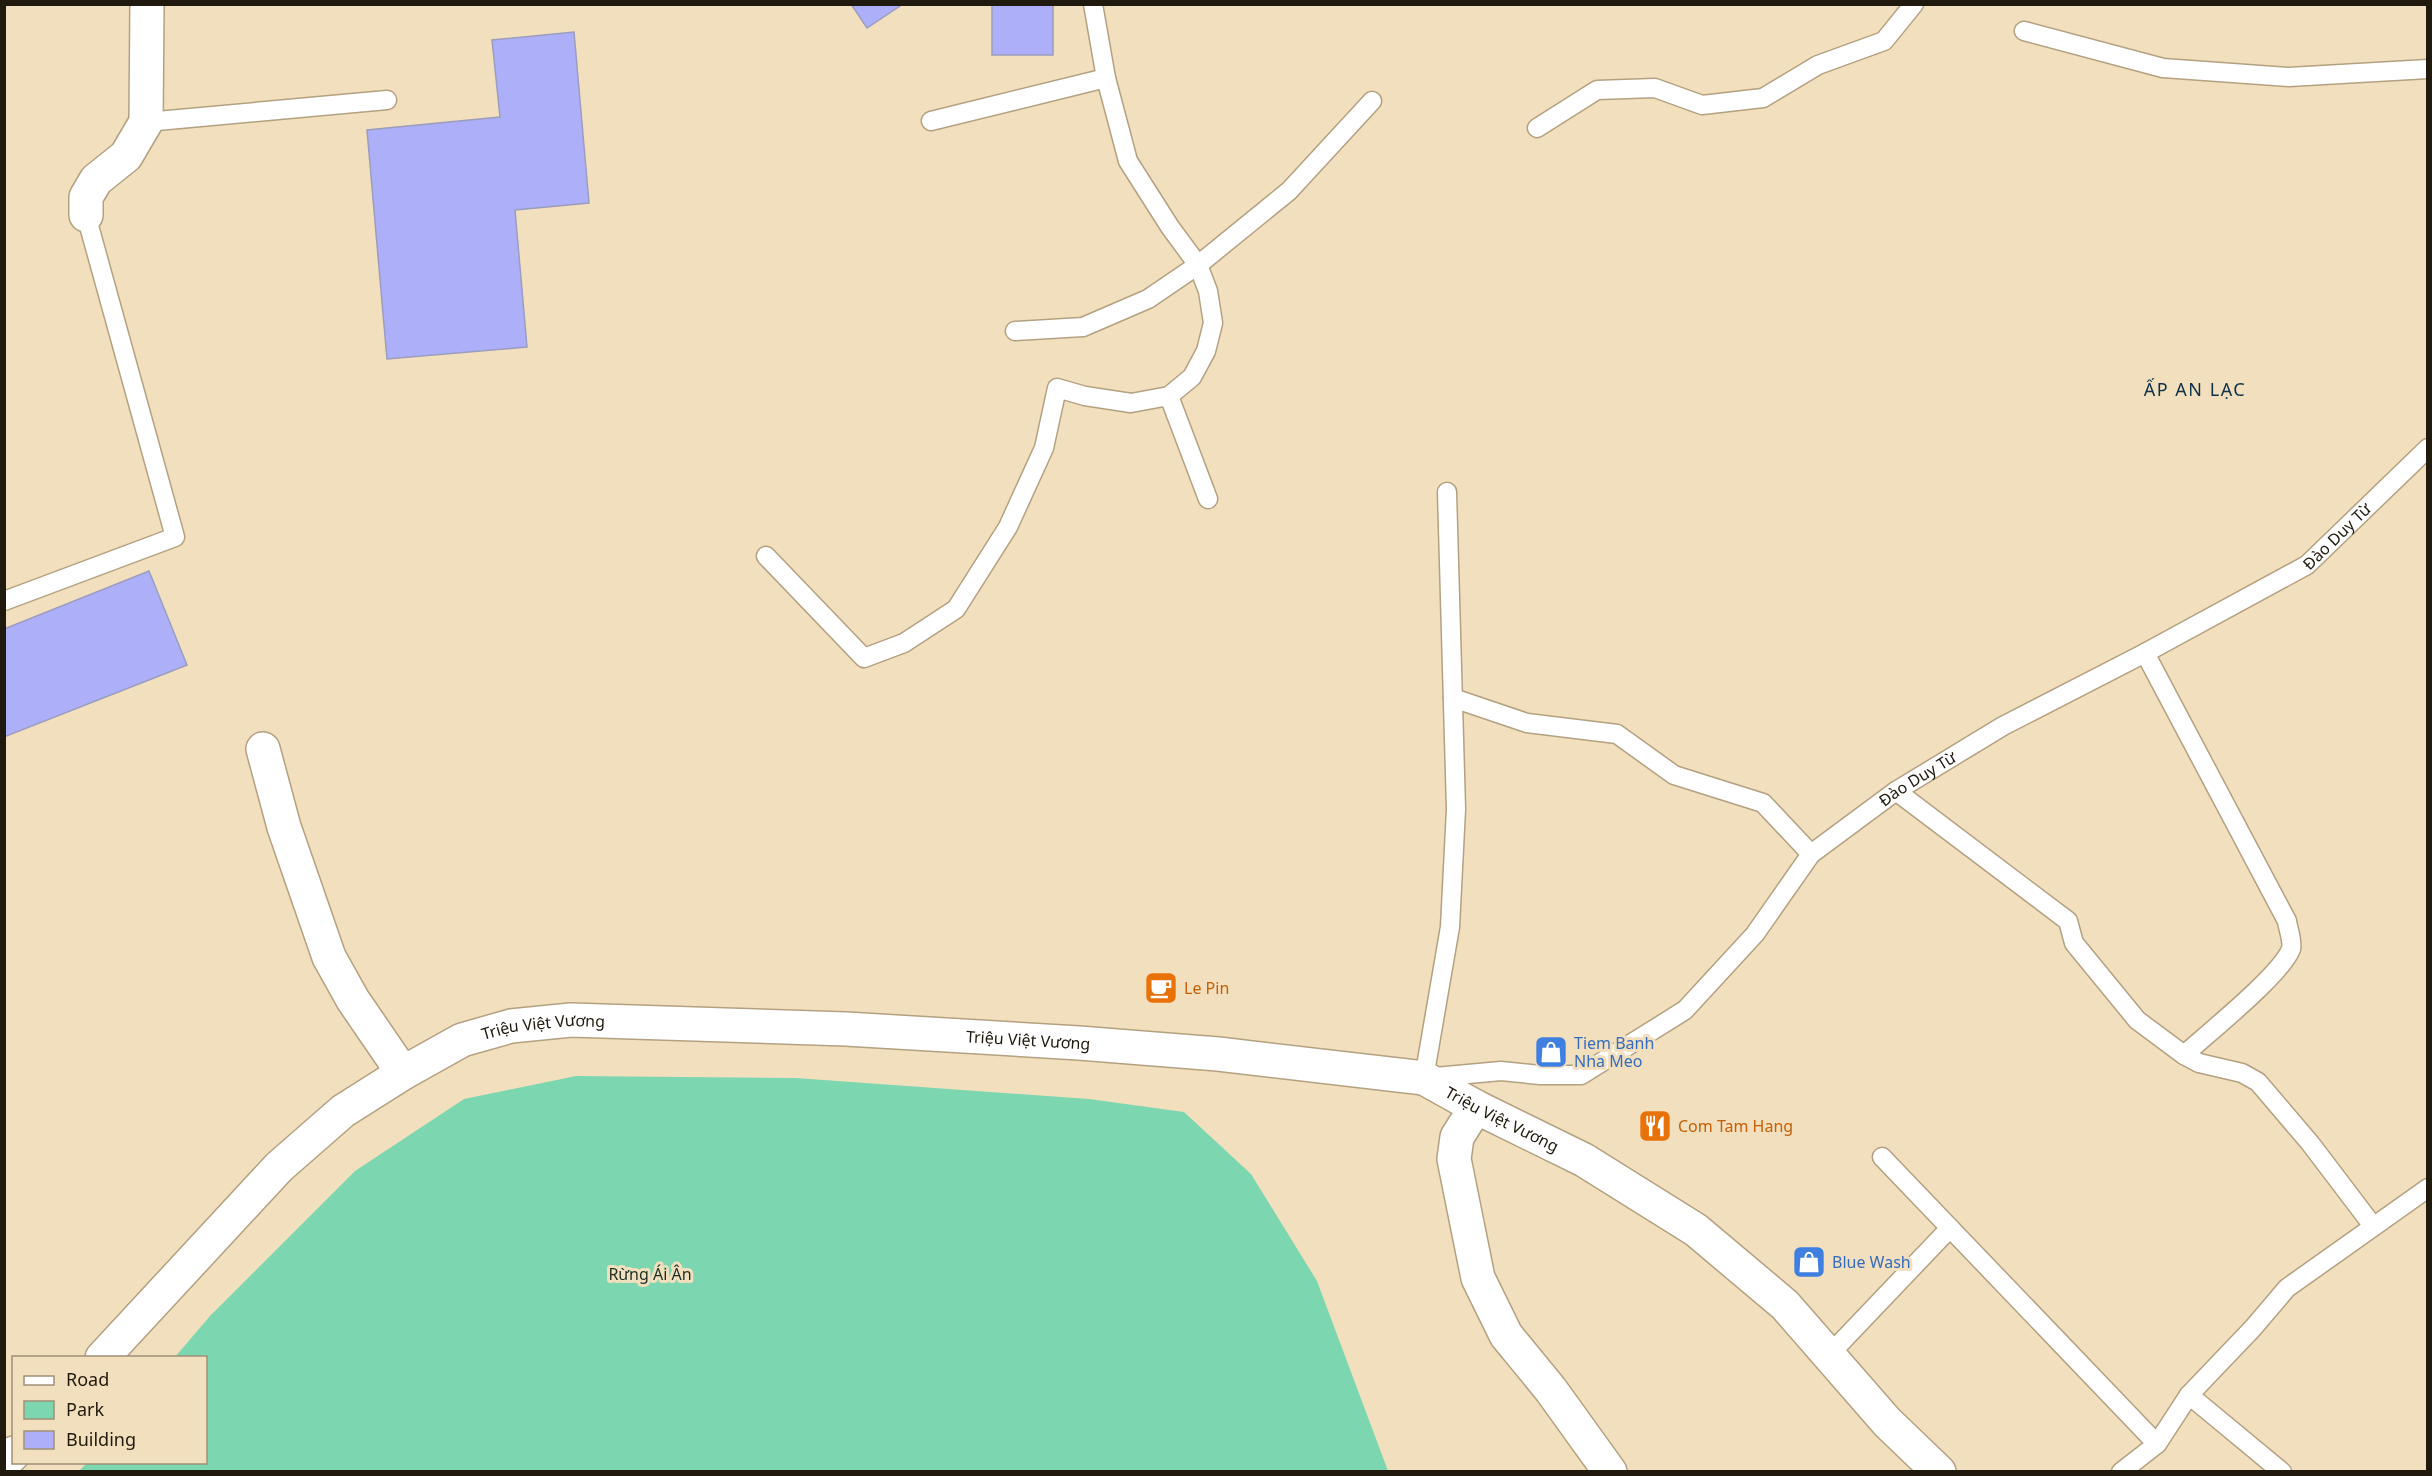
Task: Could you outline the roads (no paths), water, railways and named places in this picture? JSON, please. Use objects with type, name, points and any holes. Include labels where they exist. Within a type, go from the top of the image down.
[{"type":"street","points":[[86,215],[86,198],[96,180],[126,156],[146,122],[147,4]]},
{"type":"street","points":[[263,749],[284,827],[329,957],[352,1000],[404,1073]]},
{"type":"street","name":"Triệu Việt Vương","points":[[104,1356],[279,1167],[343,1111],[462,1040],[510,1026],[571,1020],[846,1029],[1079,1043],[1218,1054],[1424,1078],[1476,1107],[1584,1160],[1696,1230],[1785,1305],[1887,1422],[1939,1472]]},
{"type":"street","points":[[1476,1107],[1457,1137],[1454,1159],[1478,1278],[1506,1335],[1551,1390],[1610,1472]]},
{"type":"lane","points":[[766,556],[864,658],[904,643],[956,609],[1008,527],[1044,448],[1057,388],[1085,396],[1131,403],[1169,396],[1192,377],[1206,351],[1213,322],[1208,291],[1198,265],[1170,227],[1128,161],[1106,78],[1093,4]]},
{"type":"lane","points":[[1537,128],[1597,90],[1655,88],[1702,105],[1762,98],[1818,65],[1884,41],[1914,4]]},
{"type":"lane","points":[[2024,31],[2163,68],[2289,76],[2427,69]]},
{"type":"lane","points":[[931,121],[1106,78]]},
{"type":"lane","points":[[146,122],[387,100]]},
{"type":"lane","points":[[1015,331],[1083,327],[1148,299],[1198,265],[1289,191],[1372,101]]},
{"type":"lane","points":[[4,601],[175,537],[86,215]]},
{"type":"lane","points":[[1169,396],[1208,499]]},
{"type":"lane","name":"Đào Duy Từ","points":[[1424,1078],[1501,1071],[1540,1076],[1581,1075],[1685,1010],[1755,934],[1811,854],[1896,791],[2003,726],[2145,653],[2307,565],[2427,448]]},
{"type":"lane","points":[[1424,1078],[1450,927],[1456,809],[1447,492]]},
{"type":"lane","points":[[2145,653],[2286,921],[2292,946],[2286,959],[2271,976],[2184,1055]]},
{"type":"lane","points":[[1453,698],[1527,723],[1617,734],[1674,775],[1763,803],[1811,854]]},
{"type":"lane","points":[[1896,791],[2068,921],[2074,943],[2137,1020],[2184,1055],[2199,1063],[2242,1073],[2258,1082],[2310,1143],[2373,1226]]},
{"type":"lane","points":[[1882,1157],[2157,1444]]},
{"type":"lane","points":[[2121,1472],[2157,1444],[2189,1395],[2253,1328],[2287,1288],[2427,1188]]},
{"type":"lane","points":[[1829,1355],[1950,1228]]},
{"type":"lane","points":[[2189,1395],[2282,1472]]},
{"type":"place","name":"Le Pin","points":[[1161,988]]},
{"type":"place","name":"Tiem Banh Nha Meo","points":[[1551,1052]]},
{"type":"place","name":"Com Tam Hang","points":[[1655,1126]]},
{"type":"place","name":"Blue Wash","points":[[1809,1262]]},
{"type":"district","name":"ẤP AN LẠC","points":[[2195,390]]},
{"type":"park label","name":"Rừng Ái Ân","points":[[650,1274]]}]
